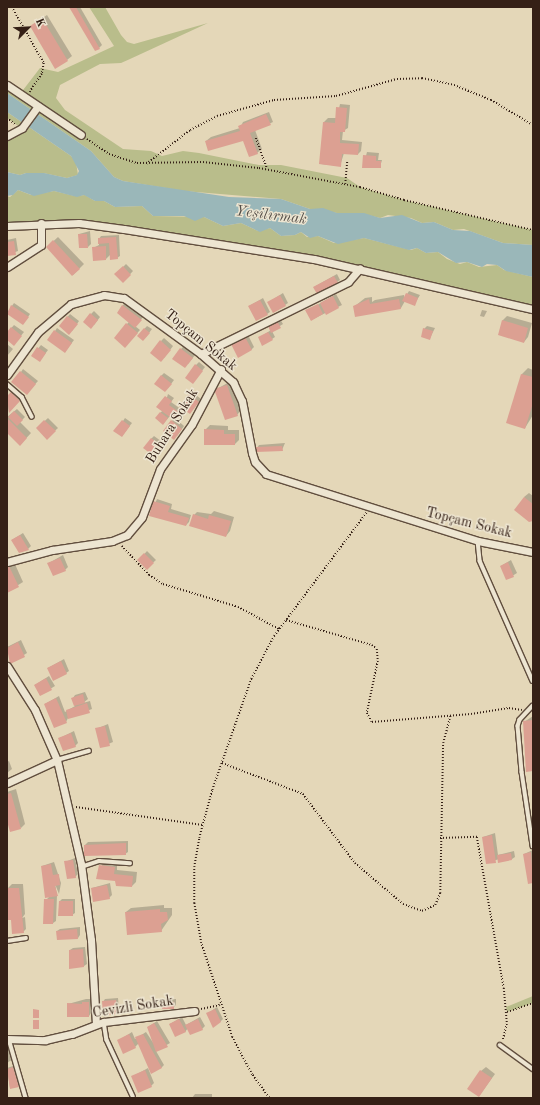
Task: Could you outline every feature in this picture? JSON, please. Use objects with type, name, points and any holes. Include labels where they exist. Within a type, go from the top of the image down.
[{"type":"street","points":[[7,85],[26,98],[36,109],[80,134]]},
{"type":"street","points":[[7,136],[25,124],[36,109]]},
{"type":"street","points":[[7,226],[42,223],[79,223],[124,228],[360,268],[533,309]]},
{"type":"street","points":[[7,267],[41,245],[42,223]]},
{"type":"street","points":[[201,354],[348,282],[360,268]]},
{"type":"street","name":"Topçam Sokak","points":[[7,375],[38,332],[60,312],[81,299],[104,295],[124,298],[135,304],[221,369],[233,382],[240,396],[252,453],[260,470],[266,474],[478,541],[533,552]]},
{"type":"street","name":"Buhara Sokak","points":[[7,562],[36,553],[117,540],[127,535],[142,517],[160,469],[192,424],[221,369]]},
{"type":"street","points":[[7,666],[36,710],[57,760],[81,867],[91,940],[96,1024]]},
{"type":"street","points":[[7,783],[57,760]]},
{"type":"street","name":"Cevizli Sokak","points":[[8,1039],[61,1037],[104,1022],[194,1011]]},
{"type":"lane","points":[[7,384],[22,397],[32,417]]},
{"type":"lane","points":[[478,541],[480,561],[533,681]]},
{"type":"lane","points":[[533,706],[526,713],[518,726],[522,772],[533,846]]},
{"type":"lane","points":[[57,760],[89,752]]},
{"type":"lane","points":[[81,867],[99,861],[130,863]]},
{"type":"lane","points":[[7,941],[26,938]]},
{"type":"lane","points":[[104,1022],[107,1040],[133,1096]]},
{"type":"lane","points":[[8,1039],[26,1098]]},
{"type":"lane","points":[[500,1045],[533,1069]]},
{"type":"path","points":[[12,7],[44,63],[42,74],[26,98]]},
{"type":"path","points":[[146,164],[190,130],[217,116],[274,100],[336,96],[397,79],[422,78],[454,85],[491,100],[533,126]]},
{"type":"path","points":[[80,134],[121,159],[146,164],[203,162],[267,169],[345,184],[533,230]]},
{"type":"path","points":[[256,138],[267,169]]},
{"type":"path","points":[[345,184],[347,161]]},
{"type":"path","points":[[270,1098],[252,1075],[232,1037],[220,1005],[201,943],[194,903],[194,867],[203,824],[222,762],[251,679],[279,629],[370,508]]},
{"type":"path","points":[[117,540],[149,575],[164,584],[238,607],[279,629]]},
{"type":"path","points":[[286,620],[372,645],[377,649],[378,661],[367,713],[372,722],[450,716],[517,708],[526,713]]},
{"type":"path","points":[[222,762],[303,794],[355,863],[410,908],[422,911],[435,905],[440,893],[443,743],[450,716]]},
{"type":"path","points":[[68,806],[203,824]]},
{"type":"path","points":[[440,838],[477,837],[507,1012],[505,1034],[500,1045]]},
{"type":"path","points":[[507,1012],[533,1003]]},
{"type":"path","points":[[194,1011],[220,1005]]},
{"type":"green space","points":[[89,7],[105,7],[121,35],[127,42],[134,44],[208,23],[121,63],[100,64],[60,85],[56,98],[65,110],[123,149],[151,151],[162,156],[183,151],[199,153],[259,165],[281,165],[347,178],[360,187],[404,200],[533,230],[533,245],[503,243],[464,229],[453,230],[434,222],[422,223],[411,218],[388,215],[380,218],[360,213],[337,213],[310,209],[281,199],[184,191],[123,181],[114,177],[91,151],[7,93],[7,85],[20,94],[40,68],[58,72],[114,46]]},
{"type":"green space","points":[[7,112],[71,156],[76,162],[78,175],[67,178],[43,173],[26,173],[20,175],[7,172],[7,136],[21,128],[7,118]]},
{"type":"green space","points":[[18,190],[31,195],[54,191],[75,196],[85,195],[95,201],[104,201],[115,207],[142,206],[153,216],[204,217],[223,226],[241,223],[258,231],[270,228],[281,236],[295,235],[301,232],[307,237],[318,236],[334,243],[364,238],[411,250],[417,248],[426,253],[438,252],[447,259],[460,264],[467,262],[479,267],[497,265],[504,270],[533,277],[533,309],[360,268],[79,223],[7,226],[7,196],[10,197]]},
{"type":"green space","points":[[533,996],[533,1003],[507,1012],[506,1007]]},
{"type":"water","name":"Yeşilırmak","points":[[7,93],[91,151],[114,177],[123,181],[229,197],[281,199],[310,209],[323,208],[337,213],[364,213],[380,218],[402,215],[422,223],[434,222],[453,230],[470,231],[503,243],[533,245],[533,277],[506,271],[497,265],[487,264],[482,267],[467,262],[456,263],[438,252],[426,253],[417,248],[409,250],[364,238],[338,244],[318,236],[310,238],[301,232],[295,235],[281,236],[270,228],[260,232],[241,223],[223,226],[204,217],[195,221],[184,216],[153,216],[142,206],[115,207],[104,201],[95,201],[84,195],[77,197],[54,191],[34,196],[18,190],[13,195],[7,196],[7,172],[20,175],[26,173],[44,173],[67,178],[77,175],[79,171],[71,156],[7,112]]},
{"type":"building","points":[[69,7],[76,7],[100,49],[95,51]]},
{"type":"building","points":[[42,18],[68,61],[55,69],[30,26]]},
{"type":"building","points":[[336,107],[347,108],[345,132],[340,132],[340,143],[359,144],[358,155],[342,154],[341,167],[319,164],[323,122],[335,123]]},
{"type":"building","points":[[266,114],[271,125],[250,133],[258,154],[249,157],[243,141],[208,151],[205,141],[240,131],[238,126]]},
{"type":"building","points":[[363,155],[376,156],[376,161],[381,161],[381,168],[362,168]]},
{"type":"building","points":[[78,234],[87,234],[88,248],[79,248]]},
{"type":"building","points":[[116,237],[118,259],[110,260],[109,243],[98,244],[98,238]]},
{"type":"building","points":[[53,240],[80,269],[72,276],[46,247]]},
{"type":"building","points":[[14,241],[16,255],[7,256],[7,242]]},
{"type":"building","points":[[106,246],[106,260],[93,261],[92,247]]},
{"type":"building","points":[[123,266],[131,275],[123,283],[114,274]]},
{"type":"building","points":[[334,276],[338,283],[317,294],[313,287]]},
{"type":"building","points":[[406,293],[418,298],[415,306],[402,301]]},
{"type":"building","points":[[280,295],[286,306],[273,313],[267,302]]},
{"type":"building","points":[[333,296],[339,308],[326,315],[320,303]]},
{"type":"building","points":[[369,299],[370,304],[399,299],[401,309],[355,317],[353,306]]},
{"type":"building","points":[[260,300],[268,315],[256,321],[248,306]]},
{"type":"building","points":[[318,304],[323,314],[311,321],[305,310]]},
{"type":"building","points":[[11,305],[29,317],[23,325],[7,314]]},
{"type":"building","points":[[122,305],[142,320],[135,328],[117,313]]},
{"type":"building","points":[[90,313],[98,320],[91,329],[83,322]]},
{"type":"building","points":[[67,316],[78,324],[69,335],[59,326]]},
{"type":"building","points":[[502,320],[528,328],[524,343],[498,335]]},
{"type":"building","points":[[277,321],[281,328],[271,333],[268,326]]},
{"type":"building","points":[[126,323],[138,333],[125,348],[114,338]]},
{"type":"building","points":[[11,327],[22,336],[14,346],[7,340],[7,332]]},
{"type":"building","points":[[144,328],[150,333],[143,341],[137,336]]},
{"type":"building","points":[[423,328],[433,331],[430,340],[421,337]]},
{"type":"building","points":[[54,330],[72,343],[65,353],[47,340]]},
{"type":"building","points":[[268,332],[273,340],[262,346],[258,337]]},
{"type":"building","points":[[245,337],[252,350],[238,358],[231,344]]},
{"type":"building","points":[[160,340],[171,350],[161,362],[150,353]]},
{"type":"building","points":[[37,347],[46,353],[40,362],[31,356]]},
{"type":"building","points":[[180,348],[193,358],[185,368],[172,359]]},
{"type":"building","points":[[195,364],[203,371],[193,384],[185,378]]},
{"type":"building","points":[[20,371],[36,384],[27,395],[11,382]]},
{"type":"building","points":[[521,374],[533,377],[533,403],[525,429],[506,423]]},
{"type":"building","points":[[161,375],[172,384],[165,392],[154,384]]},
{"type":"building","points":[[227,385],[238,416],[225,420],[214,389]]},
{"type":"building","points":[[11,392],[20,401],[9,413],[7,396]]},
{"type":"building","points":[[189,394],[199,402],[190,414],[179,406]]},
{"type":"building","points":[[165,396],[172,401],[169,405],[180,413],[174,420],[156,407]]},
{"type":"building","points":[[14,411],[23,420],[17,426],[8,417]]},
{"type":"building","points":[[160,412],[168,418],[163,425],[155,418]]},
{"type":"building","points":[[7,418],[27,438],[20,446],[7,433]]},
{"type":"building","points":[[44,420],[56,431],[47,440],[36,428]]},
{"type":"building","points":[[122,420],[130,426],[122,437],[113,431]]},
{"type":"building","points":[[171,420],[182,429],[174,440],[163,431]]},
{"type":"building","points":[[204,429],[224,430],[224,434],[235,434],[235,445],[204,445]]},
{"type":"building","points":[[151,438],[163,447],[155,457],[143,448]]},
{"type":"building","points":[[282,446],[283,451],[256,452],[256,447]]},
{"type":"building","points":[[524,497],[533,504],[533,521],[529,522],[514,510]]},
{"type":"building","points":[[153,501],[170,506],[168,512],[189,518],[186,526],[149,516]]},
{"type":"building","points":[[193,514],[208,519],[209,515],[231,521],[226,537],[189,526]]},
{"type":"building","points":[[20,535],[29,550],[19,553],[11,540]]},
{"type":"building","points":[[144,553],[154,563],[147,570],[137,560]]},
{"type":"building","points":[[60,558],[66,571],[53,576],[47,563]]},
{"type":"building","points":[[508,562],[514,577],[506,580],[500,566]]},
{"type":"building","points":[[9,566],[19,587],[7,593],[7,567]]},
{"type":"building","points":[[18,642],[25,657],[10,664],[7,648]]},
{"type":"building","points":[[61,661],[67,674],[53,681],[47,668]]},
{"type":"building","points":[[46,678],[52,690],[40,696],[34,685]]},
{"type":"building","points":[[83,694],[85,703],[74,706],[71,698]]},
{"type":"building","points":[[56,698],[67,723],[54,728],[44,704]]},
{"type":"building","points":[[87,703],[90,713],[68,719],[66,710]]},
{"type":"building","points":[[533,720],[533,771],[526,772],[523,721]]},
{"type":"building","points":[[105,726],[110,746],[100,748],[95,728]]},
{"type":"building","points":[[71,733],[76,747],[63,751],[58,738]]},
{"type":"building","points":[[11,793],[21,829],[10,832],[7,821],[7,794]]},
{"type":"building","points":[[492,835],[496,863],[486,864],[482,837]]},
{"type":"building","points":[[126,843],[126,855],[84,856],[84,845]]},
{"type":"building","points":[[531,852],[533,883],[528,884],[523,854]]},
{"type":"building","points":[[511,853],[512,860],[498,863],[497,855]]},
{"type":"building","points":[[73,860],[76,878],[67,879],[64,861]]},
{"type":"building","points":[[51,864],[53,875],[59,874],[60,885],[55,886],[58,896],[45,898],[41,866]]},
{"type":"building","points":[[99,865],[115,867],[114,874],[133,876],[132,887],[116,886],[115,881],[96,879]]},
{"type":"building","points":[[107,885],[110,899],[93,902],[91,888]]},
{"type":"building","points":[[7,888],[19,888],[24,933],[12,934],[11,920],[8,920]]},
{"type":"building","points":[[44,899],[54,899],[53,924],[43,924]]},
{"type":"building","points":[[59,901],[73,901],[73,916],[58,916]]},
{"type":"building","points":[[160,909],[160,912],[167,912],[168,920],[161,924],[162,932],[127,935],[125,912]]},
{"type":"building","points":[[77,929],[78,939],[57,940],[56,931]]},
{"type":"building","points":[[83,949],[84,967],[69,969],[69,950]]},
{"type":"building","points":[[116,1000],[117,1014],[103,1015],[102,1001]]},
{"type":"building","points":[[82,1002],[89,1002],[89,1017],[67,1017],[67,1003],[82,1004]]},
{"type":"building","points":[[162,1002],[174,1002],[174,1009],[162,1009]]},
{"type":"building","points":[[33,1009],[39,1010],[39,1018],[33,1018]]},
{"type":"building","points":[[215,1009],[221,1022],[213,1028],[206,1013]]},
{"type":"building","points":[[179,1019],[186,1032],[175,1037],[169,1024]]},
{"type":"building","points":[[198,1019],[203,1030],[190,1035],[185,1025]]},
{"type":"building","points":[[33,1020],[39,1020],[39,1029],[33,1029]]},
{"type":"building","points":[[154,1023],[168,1047],[156,1052],[147,1027]]},
{"type":"building","points":[[129,1034],[136,1048],[123,1054],[117,1040]]},
{"type":"building","points":[[143,1034],[162,1068],[151,1074],[135,1037]]},
{"type":"building","points":[[13,1067],[19,1087],[10,1089],[7,1069]]},
{"type":"building","points":[[145,1070],[152,1087],[138,1093],[131,1076]]},
{"type":"building","points":[[480,1070],[492,1078],[479,1097],[467,1089]]}]
